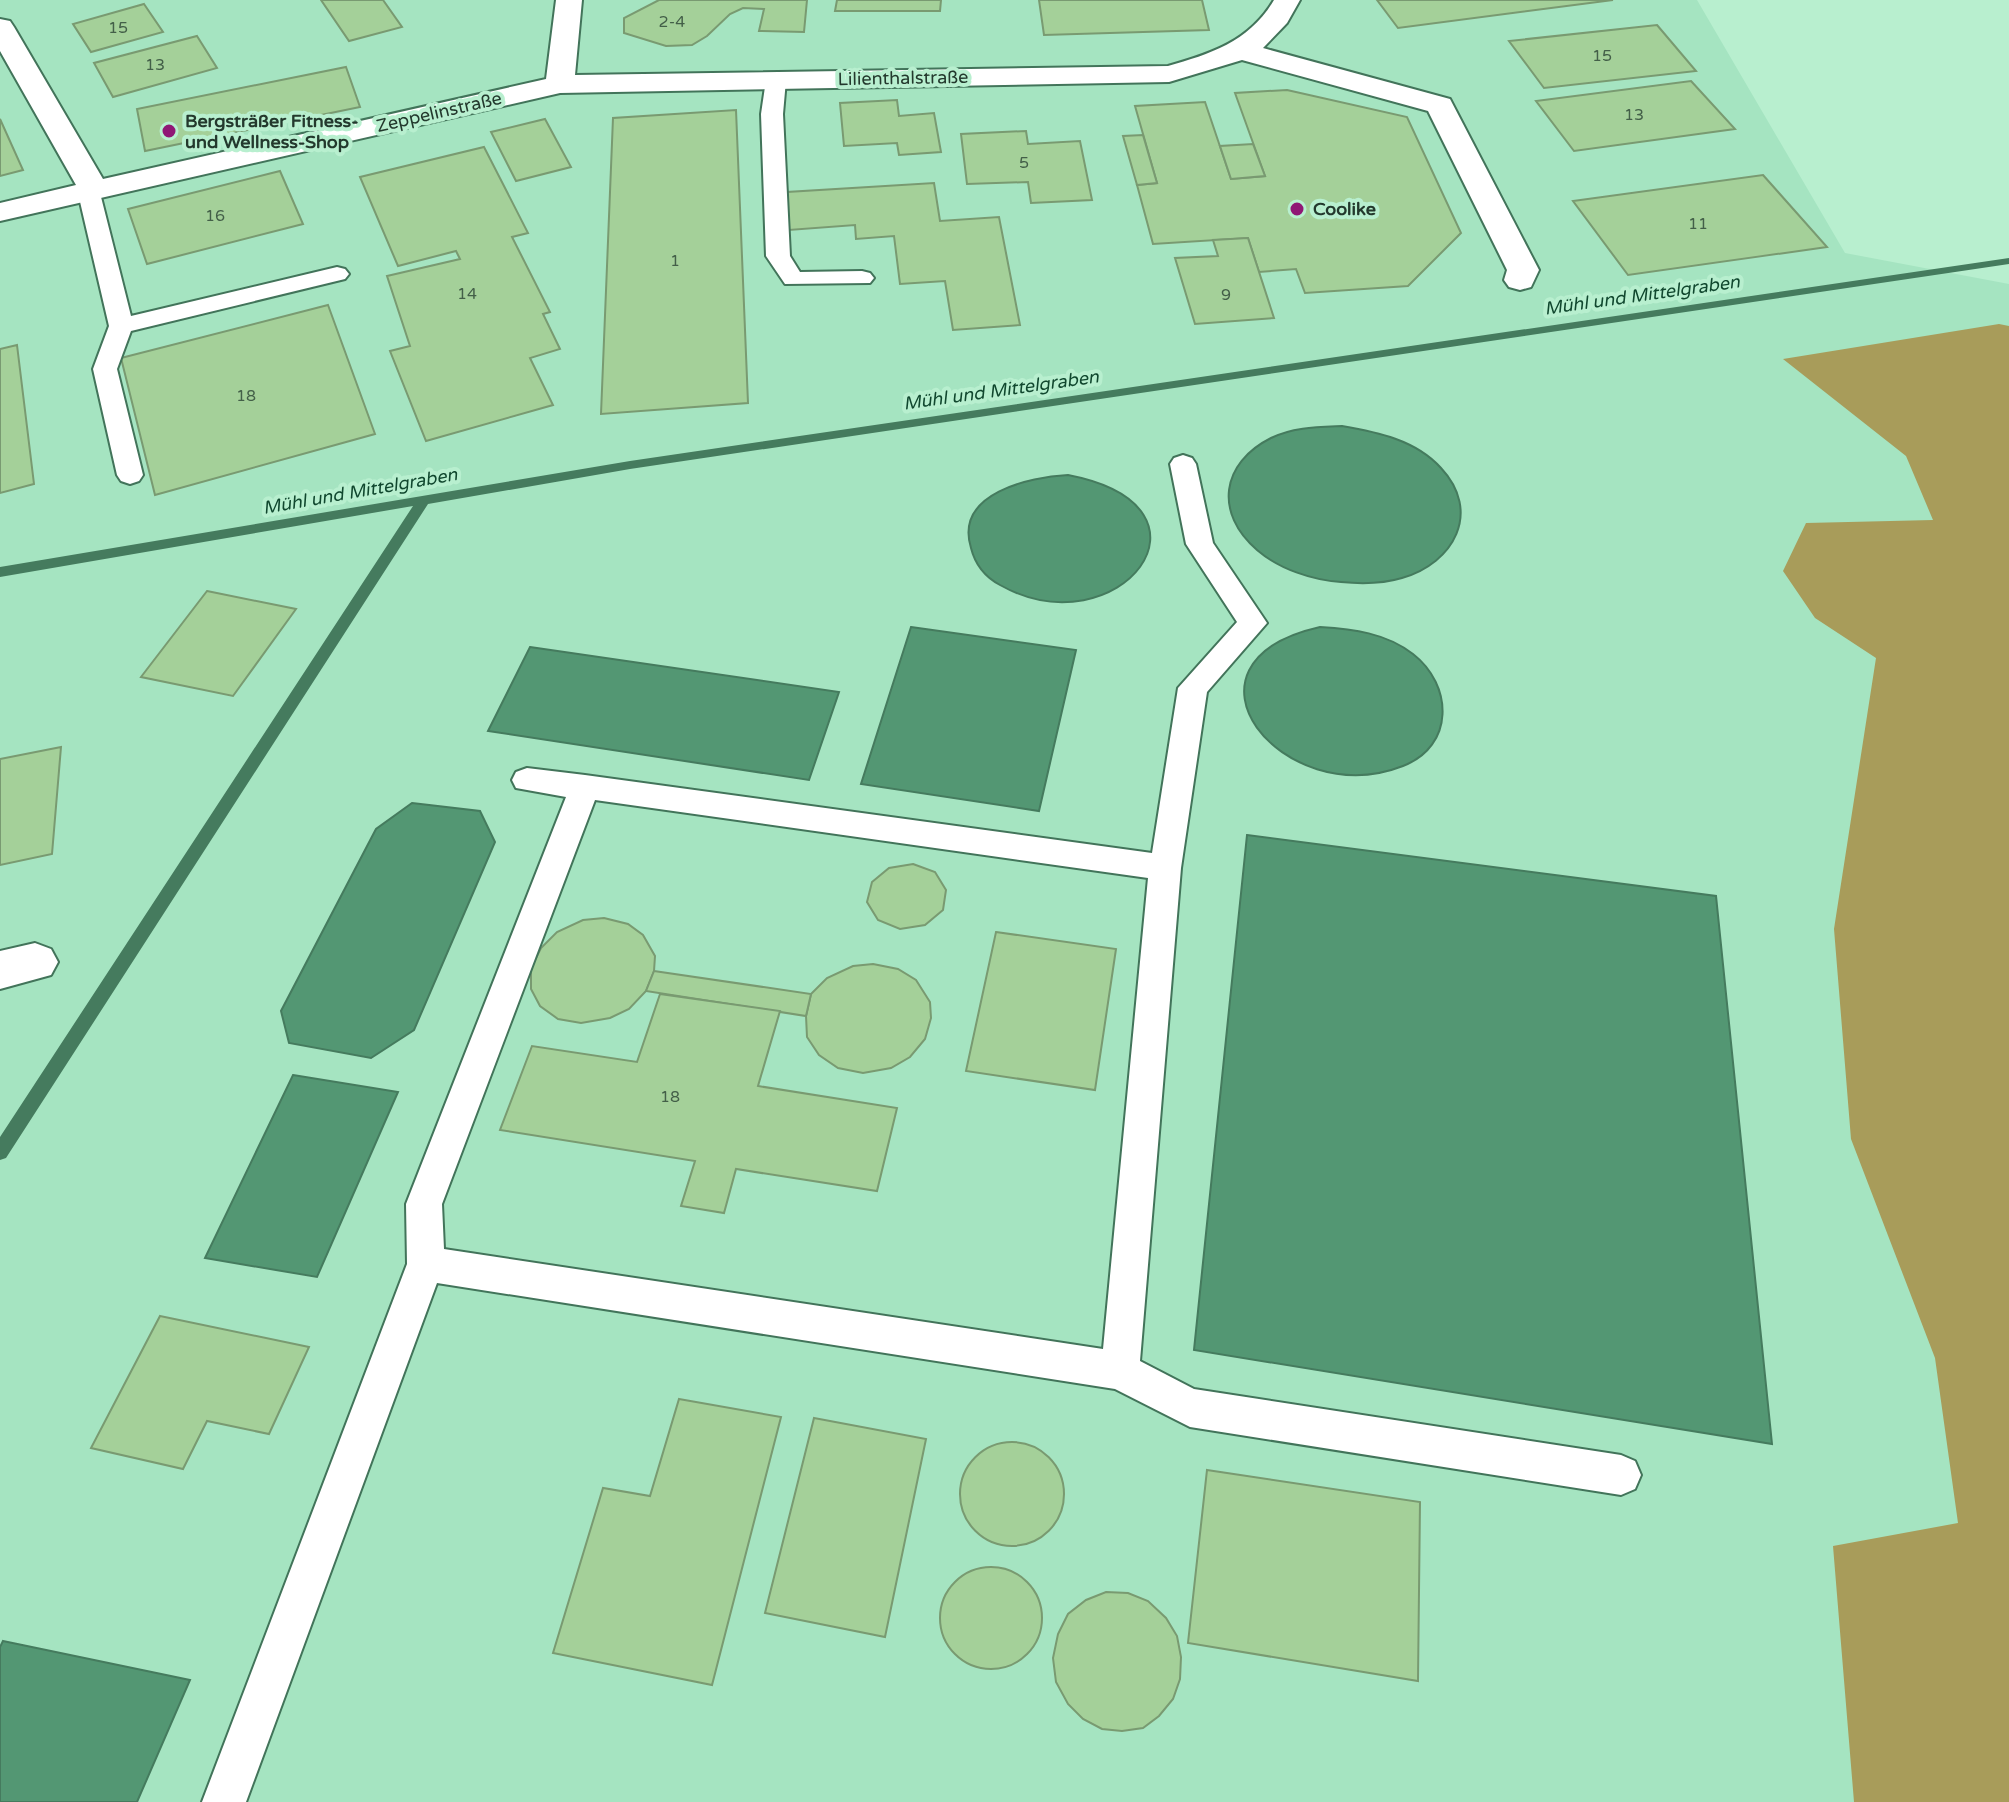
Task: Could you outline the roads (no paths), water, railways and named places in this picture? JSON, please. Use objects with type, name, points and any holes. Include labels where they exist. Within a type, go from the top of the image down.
[{"type":"street","points":[[560,84],[569,0]]},
{"type":"street","name":"Lilienthalstraße","points":[[560,84],[1169,74],[1242,51],[1278,19],[1287,0]]},
{"type":"street","points":[[0,27],[92,193]]},
{"type":"street","points":[[1242,51],[1440,105],[1523,270],[1520,280]]},
{"type":"street","name":"Zeppelinstraße","points":[[0,212],[560,84]]},
{"type":"lane","points":[[776,80],[772,114],[778,256],[793,279],[862,278]]},
{"type":"lane","points":[[92,193],[121,326],[105,369],[130,475]]},
{"type":"lane","points":[[121,326],[337,274]]},
{"type":"lane","points":[[1120,1371],[1165,868],[1193,688],[1253,623],[1200,544],[1183,464]]},
{"type":"lane","points":[[527,780],[1165,868]]},
{"type":"lane","points":[[224,1802],[426,1264],[424,1204],[585,787]]},
{"type":"lane","points":[[426,1264],[1120,1371],[1190,1408],[1621,1475]]},
{"type":"waterway","name":"Mühl und Mittelgraben","points":[[0,572],[630,465],[2009,261]]},
{"type":"waterway","points":[[0,1152],[423,501]]},
{"type":"place","name":"Bergsträßer Fitness- und Wellness-Shop","points":[[169,131]]},
{"type":"place","name":"Coolike","points":[[1297,209]]}]
